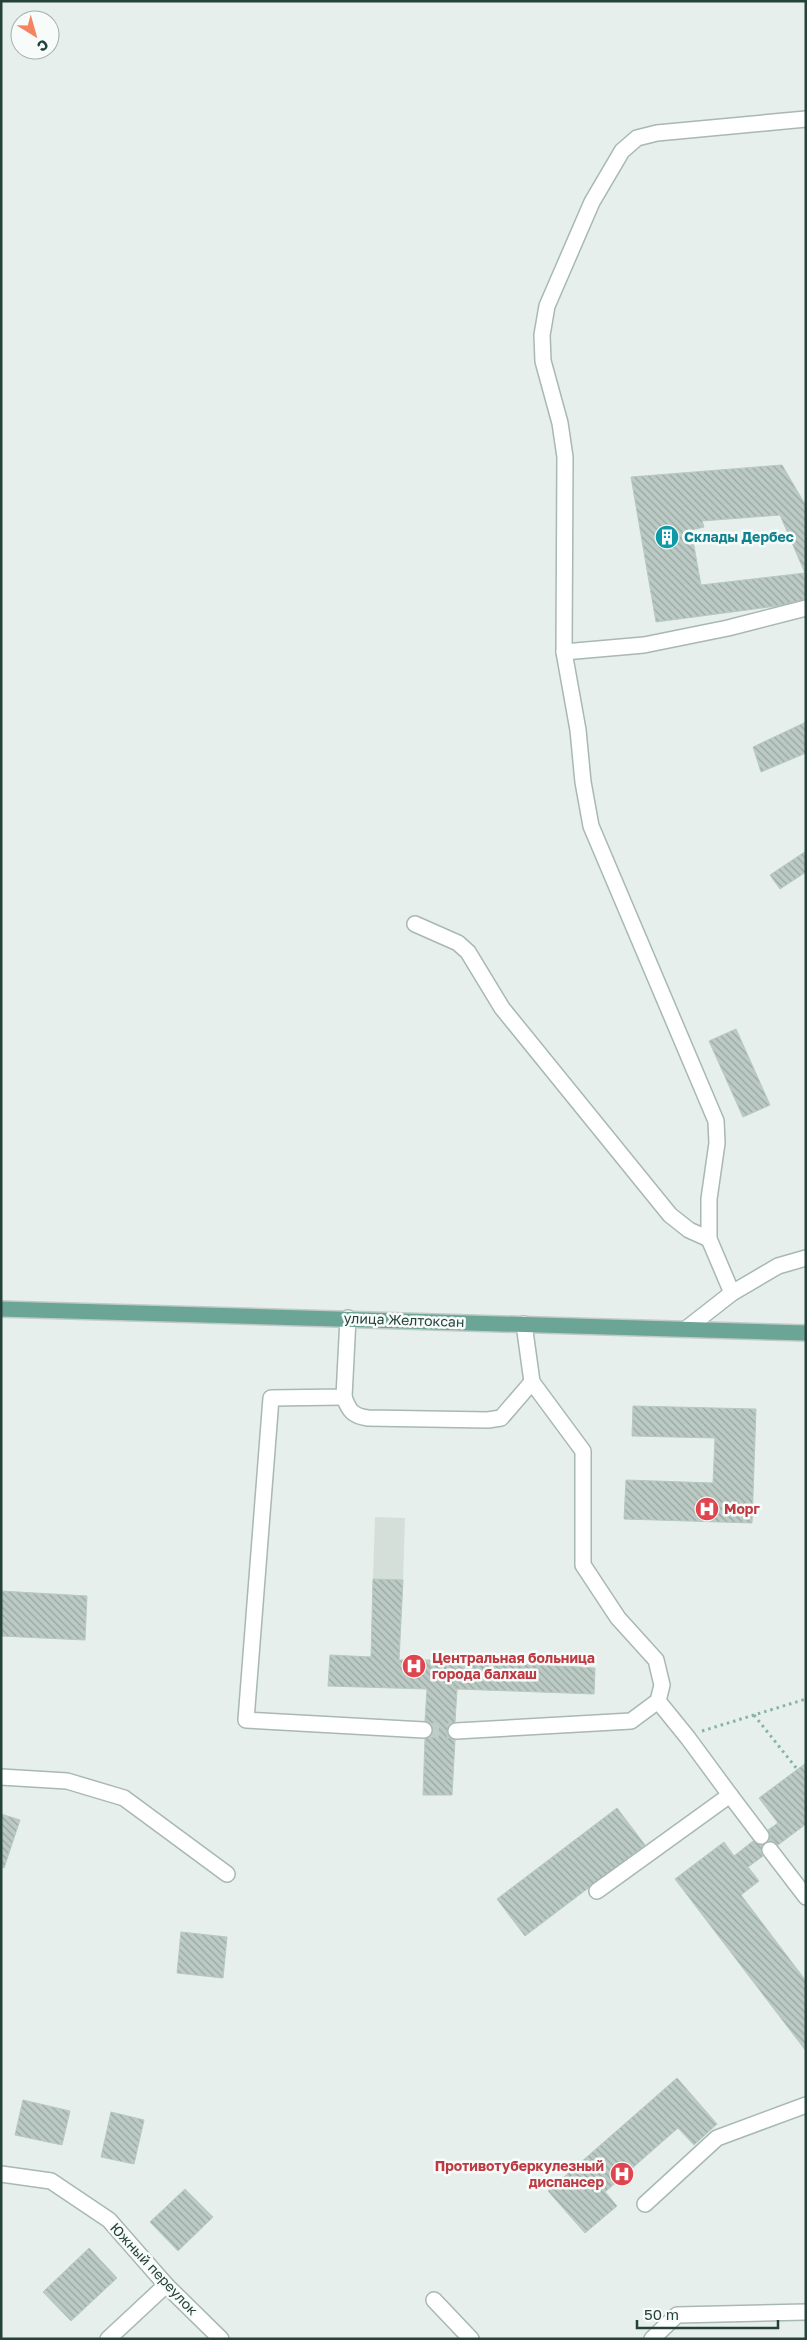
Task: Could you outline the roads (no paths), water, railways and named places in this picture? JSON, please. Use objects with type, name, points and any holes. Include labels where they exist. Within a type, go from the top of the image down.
[{"type":"main road","name":"улица Желтоксан","points":[[1,1309],[806,1333]]},
{"type":"street","points":[[732,1293],[709,1239],[709,1199],[717,1143],[716,1121],[591,826],[583,782],[578,730],[564,652],[565,457],[560,423],[544,361],[542,334],[547,306],[592,202],[622,151],[637,138],[657,133],[806,119]]},
{"type":"street","points":[[564,652],[644,645],[728,628],[806,608]]},
{"type":"street","points":[[415,924],[458,943],[468,952],[502,1008],[670,1215],[689,1230],[709,1239]]},
{"type":"street","points":[[686,1329],[732,1293],[778,1266],[806,1258]]},
{"type":"street","points":[[348,1318],[344,1397],[348,1409],[356,1416],[368,1418],[488,1420],[500,1418],[532,1382]]},
{"type":"street","points":[[456,1731],[631,1721],[658,1701],[662,1685],[656,1660],[618,1618],[583,1565],[583,1451],[532,1382],[524,1324]]},
{"type":"street","points":[[344,1397],[271,1398],[246,1720],[424,1730]]},
{"type":"street","points":[[658,1701],[761,1836]]},
{"type":"street","points":[[1,1777],[67,1781],[124,1798],[227,1874]]},
{"type":"street","points":[[597,1891],[730,1795]]},
{"type":"street","points":[[770,1850],[806,1898]]},
{"type":"street","points":[[644,2204],[717,2138],[806,2105]]},
{"type":"street","name":"Южный переулок","points":[[1,2174],[51,2181],[109,2220],[166,2285],[221,2339]]},
{"type":"street","points":[[108,2339],[166,2285]]},
{"type":"street","points":[[434,2300],[471,2339]]},
{"type":"street","points":[[652,2339],[677,2315],[806,2312]]},
{"type":"tunnel","points":[[424,1730],[456,1731]]},
{"type":"place","name":"Склады Дербес","points":[[667,537]]},
{"type":"place","name":"Морг","points":[[707,1509]]},
{"type":"place","name":"Центральная больница города балхаш","points":[[414,1666]]},
{"type":"place","name":"Противотуберкулезный диспансер","points":[[622,2174]]}]
